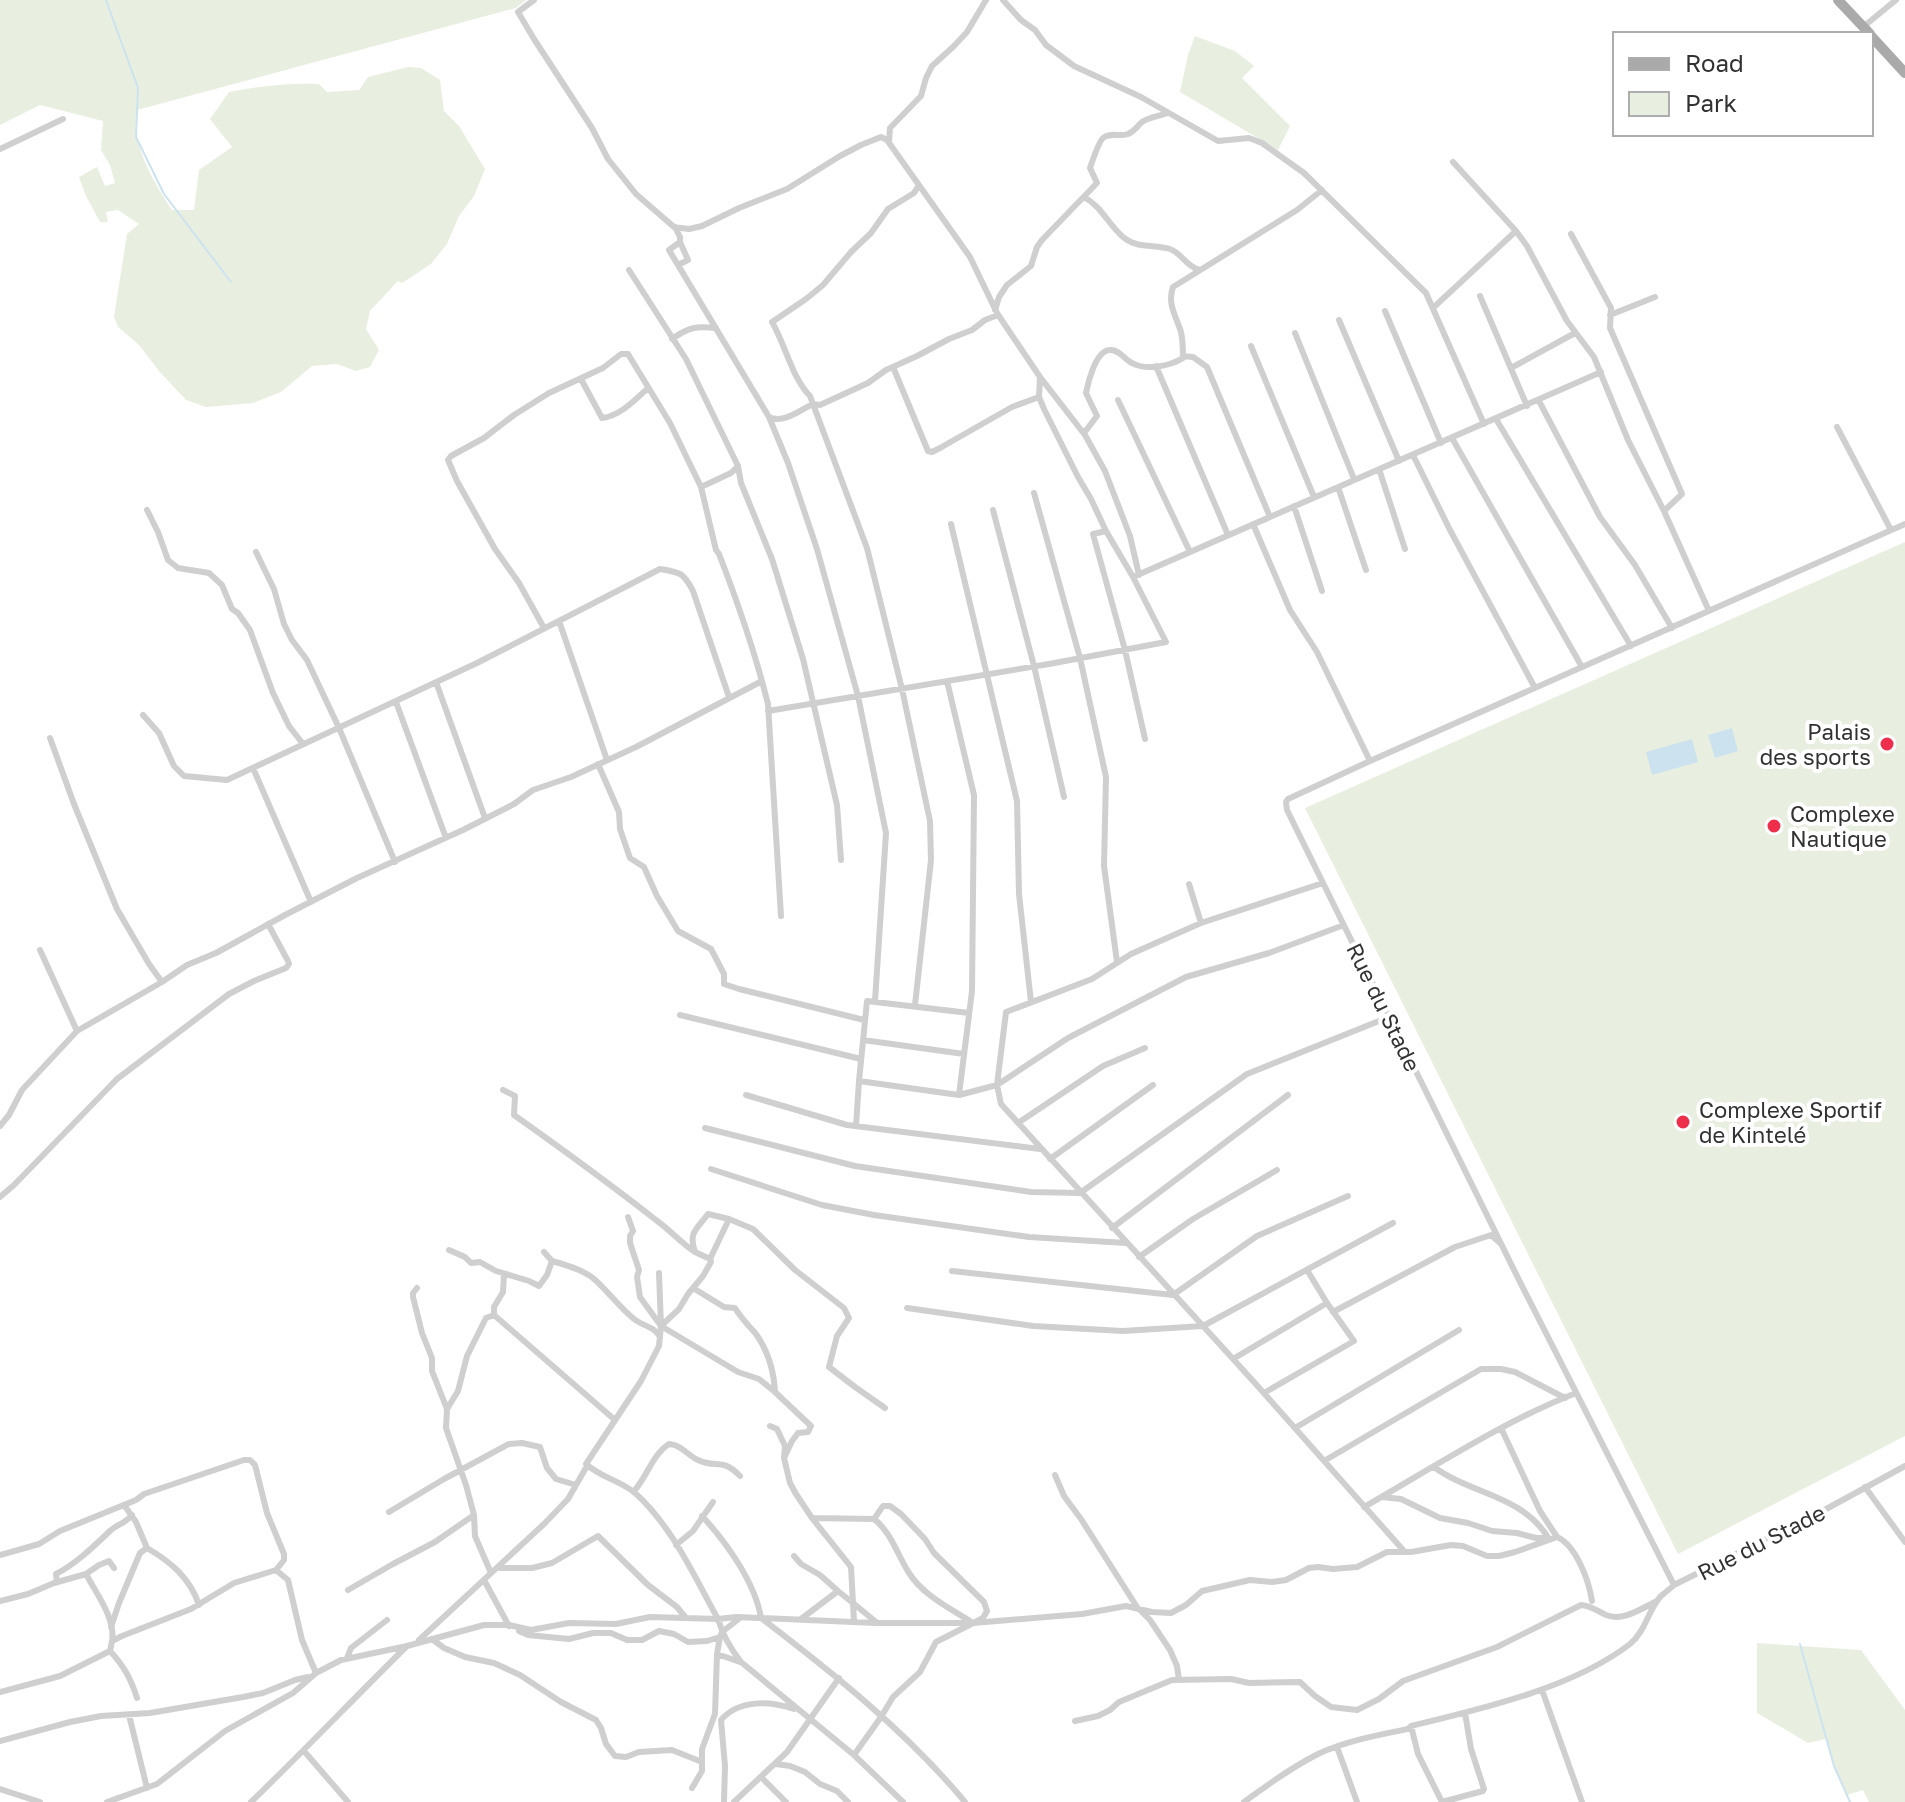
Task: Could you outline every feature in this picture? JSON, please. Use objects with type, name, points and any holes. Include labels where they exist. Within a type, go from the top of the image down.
[{"type":"main road","points":[[1838,0],[1868,32]]},
{"type":"main road","points":[[1873,38],[1905,73]]},
{"type":"street","points":[[534,0],[518,12],[608,159],[636,194],[675,227],[688,260],[678,265]]},
{"type":"street","points":[[889,142],[890,128],[921,96],[932,66],[967,32],[986,0]]},
{"type":"street","points":[[1003,0],[1035,30],[1046,45],[1074,66],[1141,97],[1218,141],[1249,138],[1262,143],[1304,173],[1426,293],[1484,424]]},
{"type":"street","points":[[1868,32],[1896,0]]},
{"type":"street","points":[[769,417],[783,419],[862,386],[893,367],[972,330],[997,312],[999,297],[1007,285],[1027,271],[1037,247],[1097,183],[1090,168],[1103,138],[1127,134],[1141,122],[1168,113]]},
{"type":"street","points":[[0,149],[63,119]]},
{"type":"street","points":[[675,227],[689,229],[702,226],[787,189],[861,145],[881,137],[889,142],[970,257],[997,312],[1040,377],[1084,433],[1118,503],[1130,536],[1136,576]]},
{"type":"street","points":[[1453,162],[1516,231],[1575,333],[1594,357],[1628,440],[1709,611]]},
{"type":"street","points":[[915,1005],[931,860],[930,821],[867,548],[816,407],[798,381],[772,322],[835,274],[888,209],[914,193],[919,185]]},
{"type":"street","points":[[1084,433],[1097,416],[1086,393],[1101,354],[1115,350],[1133,364],[1156,366],[1183,358],[1183,341],[1169,297],[1173,287],[1297,210],[1322,190]]},
{"type":"street","points":[[1084,197],[1097,205],[1122,236],[1133,244],[1173,250],[1192,268],[1200,270]]},
{"type":"street","points":[[1434,307],[1516,231]]},
{"type":"street","points":[[1571,234],[1611,308],[1610,328],[1682,494],[1664,511]]},
{"type":"street","points":[[680,242],[669,250],[769,417],[788,463],[813,537],[858,696],[886,833],[875,1001]]},
{"type":"street","points":[[1180,282],[1185,271],[1184,262]]},
{"type":"street","points":[[629,270],[686,359],[738,466],[741,483],[772,559],[803,659],[837,805],[841,860]]},
{"type":"street","points":[[1480,296],[1527,406]]},
{"type":"street","points":[[1610,315],[1655,297]]},
{"type":"street","points":[[1385,311],[1441,443]]},
{"type":"street","points":[[1339,320],[1399,461]]},
{"type":"street","points":[[672,339],[697,326],[716,328]]},
{"type":"street","points":[[1295,333],[1354,479]]},
{"type":"street","points":[[1511,368],[1575,333]]},
{"type":"street","points":[[1251,346],[1314,497]]},
{"type":"street","points":[[544,628],[519,583],[495,549],[448,460],[536,401],[603,368],[621,354],[628,354],[670,423],[701,487],[716,550],[748,631],[762,681],[768,711],[781,916]]},
{"type":"street","points":[[1183,356],[1193,357],[1207,367],[1270,517]]},
{"type":"street","points":[[1156,366],[1228,535]]},
{"type":"street","points":[[893,367],[928,451],[932,452],[1012,407],[1039,397]]},
{"type":"street","points":[[1136,576],[1601,372]]},
{"type":"street","points":[[768,711],[1166,642],[1136,576],[1106,531],[1039,397],[1040,377]]},
{"type":"street","points":[[581,379],[602,418],[607,419],[648,388]]},
{"type":"street","points":[[1118,400],[1190,552]]},
{"type":"street","points":[[1539,401],[1600,517],[1635,565],[1672,628]]},
{"type":"street","points":[[1496,419],[1631,646]]},
{"type":"street","points":[[1837,427],[1891,530]]},
{"type":"street","points":[[1452,438],[1582,667]]},
{"type":"street","points":[[1413,455],[1535,688]]},
{"type":"street","points":[[701,487],[731,473],[738,466]]},
{"type":"street","points":[[1379,469],[1405,549]]},
{"type":"street","points":[[1338,487],[1366,570]]},
{"type":"street","points":[[1034,493],[1080,658],[1106,777],[1104,866],[1117,962]]},
{"type":"street","points":[[1294,506],[1322,591]]},
{"type":"street","points":[[147,510],[168,560],[178,568],[209,573],[222,585],[232,609],[250,630],[273,693],[289,726],[303,744]]},
{"type":"street","points":[[993,510],[1064,797]]},
{"type":"street","points":[[951,524],[1017,801],[1019,894],[1031,1002]]},
{"type":"street","points":[[1253,524],[1290,610],[1317,652],[1370,761]]},
{"type":"street","name":"Rue du Stade","points":[[1905,524],[1370,761],[1286,802],[1287,810],[1502,1245],[1674,1585],[1905,1466]]},
{"type":"street","points":[[1106,531],[1093,534],[1125,650],[1145,739]]},
{"type":"street","points":[[256,552],[274,589],[284,624],[307,660],[339,728],[395,862]]},
{"type":"street","points":[[143,715],[159,733],[174,766],[184,776],[227,780],[396,702],[660,569],[677,571],[686,577],[729,697]]},
{"type":"street","points":[[559,621],[607,760]]},
{"type":"street","points":[[0,1126],[22,1090],[77,1031],[187,965],[216,953],[357,878],[514,804],[533,790],[607,760],[762,681]]},
{"type":"street","points":[[947,681],[974,795],[972,975],[959,1095]]},
{"type":"street","points":[[436,682],[485,818]]},
{"type":"street","points":[[396,702],[446,838]]},
{"type":"street","points":[[50,738],[117,909],[162,982]]},
{"type":"street","points":[[598,764],[619,812],[620,829],[630,858],[644,867],[678,931],[711,949],[724,974],[724,984],[864,1020]]},
{"type":"street","points":[[253,768],[311,902]]},
{"type":"street","points":[[1323,883],[1201,923],[1117,962],[1092,979],[1006,1012],[997,1085],[1001,1104],[1404,1551]]},
{"type":"street","points":[[1189,884],[1201,923]]},
{"type":"street","points":[[0,1197],[127,1070],[229,994],[286,968],[288,961],[268,924]]},
{"type":"street","points":[[859,1081],[959,1095],[997,1085],[1068,1038],[1186,977],[1269,953],[1344,925]]},
{"type":"street","points":[[40,950],[77,1031]]},
{"type":"street","points":[[856,1126],[867,1001],[969,1013]]},
{"type":"street","points":[[680,1015],[861,1059]]},
{"type":"street","points":[[705,1128],[855,1166],[1031,1192],[1080,1193],[1247,1074],[1379,1021]]},
{"type":"street","points":[[863,1040],[964,1054]]},
{"type":"street","points":[[1018,1123],[1103,1066],[1145,1048]]},
{"type":"street","points":[[1050,1159],[1153,1085]]},
{"type":"street","points":[[503,1090],[515,1096],[514,1115],[588,1167],[695,1252],[710,1259]]},
{"type":"street","points":[[746,1095],[856,1126],[1041,1149]]},
{"type":"street","points":[[1112,1228],[1288,1095]]},
{"type":"street","points":[[711,1169],[822,1205],[874,1215],[1029,1237],[1126,1243]]},
{"type":"street","points":[[1139,1257],[1193,1219],[1277,1170]]},
{"type":"street","points":[[952,1271],[1173,1295],[1257,1236],[1348,1196]]},
{"type":"street","points":[[695,1252],[692,1235],[708,1214],[753,1229],[795,1270],[844,1308],[849,1318],[837,1336],[829,1367],[885,1408]]},
{"type":"street","points":[[628,1217],[633,1231],[630,1243],[639,1270],[640,1297],[661,1326],[720,1363],[759,1379],[811,1426],[808,1432],[798,1433],[784,1458]]},
{"type":"street","points":[[661,1326],[679,1309],[703,1276],[729,1219]]},
{"type":"street","points":[[907,1308],[1033,1326],[1123,1331],[1203,1326],[1393,1223]]},
{"type":"street","points":[[1333,1312],[1455,1247],[1491,1235],[1502,1245]]},
{"type":"street","points":[[449,1250],[471,1263],[480,1262],[539,1286],[552,1261]]},
{"type":"street","points":[[544,1252],[552,1261],[590,1275],[636,1321],[657,1331],[661,1339]]},
{"type":"street","points":[[1264,1393],[1354,1341],[1307,1270]]},
{"type":"street","points":[[416,1642],[566,1502],[587,1466],[587,1459],[654,1358],[661,1339],[659,1273]]},
{"type":"street","points":[[504,1274],[503,1292],[494,1307],[494,1315],[615,1420]]},
{"type":"street","points":[[417,1288],[413,1297],[430,1352],[432,1371],[447,1409],[446,1428],[474,1515],[475,1536],[494,1571]]},
{"type":"street","points":[[693,1288],[724,1307],[735,1308],[767,1354],[775,1392]]},
{"type":"street","points":[[1233,1359],[1327,1303]]},
{"type":"street","points":[[447,1409],[458,1391],[467,1356],[486,1318],[494,1315]]},
{"type":"street","points":[[1295,1428],[1459,1330]]},
{"type":"street","points":[[1324,1461],[1481,1369],[1515,1372],[1565,1398]]},
{"type":"street","points":[[1364,1507],[1501,1428],[1576,1393]]},
{"type":"street","points":[[770,1426],[777,1429],[785,1446],[784,1458],[790,1483],[812,1518],[851,1567],[854,1621]]},
{"type":"street","points":[[1501,1428],[1551,1538]]},
{"type":"street","points":[[389,1512],[509,1444],[540,1447],[547,1468],[556,1479],[576,1485]]},
{"type":"street","points":[[634,1491],[655,1458],[669,1444],[677,1445],[700,1461],[727,1465],[740,1476]]},
{"type":"street","points":[[0,1555],[39,1544],[60,1531],[144,1494],[250,1460],[255,1465],[267,1513],[284,1560],[276,1570],[234,1583],[199,1605],[112,1641]]},
{"type":"street","points":[[587,1466],[634,1491],[663,1522],[718,1619],[721,1634],[717,1654],[715,1714],[702,1749],[702,1771],[692,1788]]},
{"type":"street","points":[[1434,1467],[1449,1478],[1507,1501],[1551,1538]]},
{"type":"street","points":[[580,1477],[595,1471]]},
{"type":"street","points":[[1055,1475],[1064,1496],[1137,1607],[1170,1650],[1179,1680]]},
{"type":"street","points":[[1865,1487],[1905,1542]]},
{"type":"street","points":[[1381,1497],[1401,1499],[1440,1518],[1492,1531],[1566,1542],[1585,1574],[1592,1601]]},
{"type":"street","points":[[676,1545],[693,1531],[713,1502]]},
{"type":"street","points":[[124,1505],[147,1548],[178,1570],[196,1595],[199,1605]]},
{"type":"street","points":[[854,1755],[895,1694],[920,1672],[936,1642],[983,1618],[987,1611],[984,1602],[934,1553],[901,1514],[890,1506],[883,1506],[874,1519]]},
{"type":"street","points":[[57,1582],[56,1574],[132,1515]]},
{"type":"street","points":[[348,1590],[435,1542],[474,1515]]},
{"type":"street","points":[[702,1516],[744,1573],[759,1605],[761,1618],[839,1678],[947,1780],[965,1802]]},
{"type":"street","points":[[812,1518],[874,1519],[887,1534],[915,1581],[939,1603],[973,1623]]},
{"type":"street","points":[[494,1571],[508,1566],[532,1568],[552,1563],[598,1536],[686,1618]]},
{"type":"street","points":[[0,1741],[101,1716],[129,1715],[263,1693],[313,1675],[347,1658],[484,1625],[509,1625],[531,1630],[569,1623],[616,1624],[650,1617],[973,1623],[1082,1614],[1126,1606],[1163,1614],[1186,1605],[1202,1591],[1250,1580],[1286,1580],[1309,1568],[1357,1567],[1387,1552],[1411,1552],[1451,1545],[1463,1546],[1487,1556],[1499,1556],[1551,1538]]},
{"type":"street","points":[[111,1627],[140,1553],[147,1548]]},
{"type":"street","points":[[794,1556],[876,1623]]},
{"type":"street","points":[[0,1601],[86,1574],[104,1561],[109,1561],[114,1568]]},
{"type":"street","points":[[276,1570],[288,1580],[313,1675]]},
{"type":"street","points":[[86,1574],[107,1613],[113,1635],[110,1651]]},
{"type":"street","points":[[484,1580],[509,1625],[528,1635],[569,1639],[593,1633],[611,1633],[627,1640],[642,1640],[659,1631],[674,1634],[688,1642],[707,1641],[742,1617]]},
{"type":"street","points":[[1075,1721],[1098,1716],[1119,1702],[1172,1680],[1300,1682],[1331,1707],[1357,1710],[1379,1699],[1403,1681],[1497,1647],[1581,1605],[1621,1618],[1657,1601],[1674,1585]]},
{"type":"street","points":[[801,1619],[838,1591]]},
{"type":"street","points":[[1244,1802],[1306,1761],[1337,1747],[1542,1690],[1590,1669],[1637,1638],[1657,1601]]},
{"type":"street","points":[[347,1658],[351,1648],[387,1620]]},
{"type":"street","points":[[721,1634],[741,1662],[854,1755],[903,1802]]},
{"type":"street","points":[[432,1639],[465,1657],[494,1663],[520,1675],[561,1702],[587,1714],[596,1720],[615,1756],[672,1750],[702,1762]]},
{"type":"street","points":[[251,1802],[407,1646]]},
{"type":"street","points":[[0,1692],[60,1676],[110,1651]]},
{"type":"street","points":[[110,1651],[122,1663],[137,1698]]},
{"type":"street","points":[[717,1654],[741,1662]]},
{"type":"street","points":[[107,1802],[166,1778],[225,1731],[293,1693],[313,1675]]},
{"type":"street","points":[[734,1802],[787,1752],[839,1678]]},
{"type":"street","points":[[1542,1690],[1582,1802]]},
{"type":"street","points":[[724,1802],[725,1766],[721,1725],[724,1716],[735,1709],[756,1704],[801,1711]]},
{"type":"street","points":[[1411,1726],[1418,1754],[1442,1802],[1483,1791],[1485,1787],[1477,1772],[1465,1713]]},
{"type":"street","points":[[129,1715],[147,1788]]},
{"type":"street","points":[[1337,1747],[1357,1802]]},
{"type":"street","points":[[304,1751],[348,1802]]},
{"type":"street","points":[[776,1764],[805,1772],[837,1791],[848,1802]]},
{"type":"street","points":[[762,1778],[786,1802]]},
{"type":"street","points":[[0,1789],[40,1802]]},
{"type":"green space","points":[[0,0],[526,0],[516,8],[137,110],[140,149],[172,210],[194,210],[199,170],[232,147],[210,119],[229,92],[296,84],[319,84],[327,92],[359,90],[368,77],[408,67],[421,68],[440,80],[444,111],[459,126],[485,169],[447,244],[431,264],[402,283],[398,281],[370,311],[366,329],[379,350],[370,367],[356,371],[337,364],[312,366],[281,392],[253,403],[206,407],[186,400],[139,345],[118,327],[114,317],[127,234],[139,224],[118,210],[106,212],[108,222],[100,222],[79,177],[97,167],[105,186],[115,183],[110,165],[101,150],[103,121],[40,105],[0,125]]},
{"type":"green space","points":[[1195,36],[1235,51],[1254,66],[1242,78],[1290,126],[1278,150],[1180,92]]},
{"type":"green space","name":"Complexe Sportif de Kintelé","points":[[1905,542],[1905,1436],[1678,1554],[1305,808]]},
{"type":"green space","points":[[1757,1643],[1861,1650],[1905,1710],[1905,1802],[1869,1802],[1863,1790],[1847,1795],[1826,1739],[1808,1743],[1757,1713]]},
{"type":"water","points":[[1732,728],[1738,751],[1715,758],[1708,735]]},
{"type":"water","points":[[1692,739],[1698,762],[1652,775],[1646,752]]},
{"type":"waterway","points":[[106,0],[138,88],[136,137],[164,194],[231,282]]},
{"type":"waterway","points":[[1800,1644],[1834,1766],[1850,1802]]},
{"type":"place","name":"Palais des sports","points":[[1887,744]]},
{"type":"place","name":"Complexe Nautique","points":[[1774,826]]},
{"type":"place","name":"Complexe Sportif de Kintelé","points":[[1683,1122]]}]
